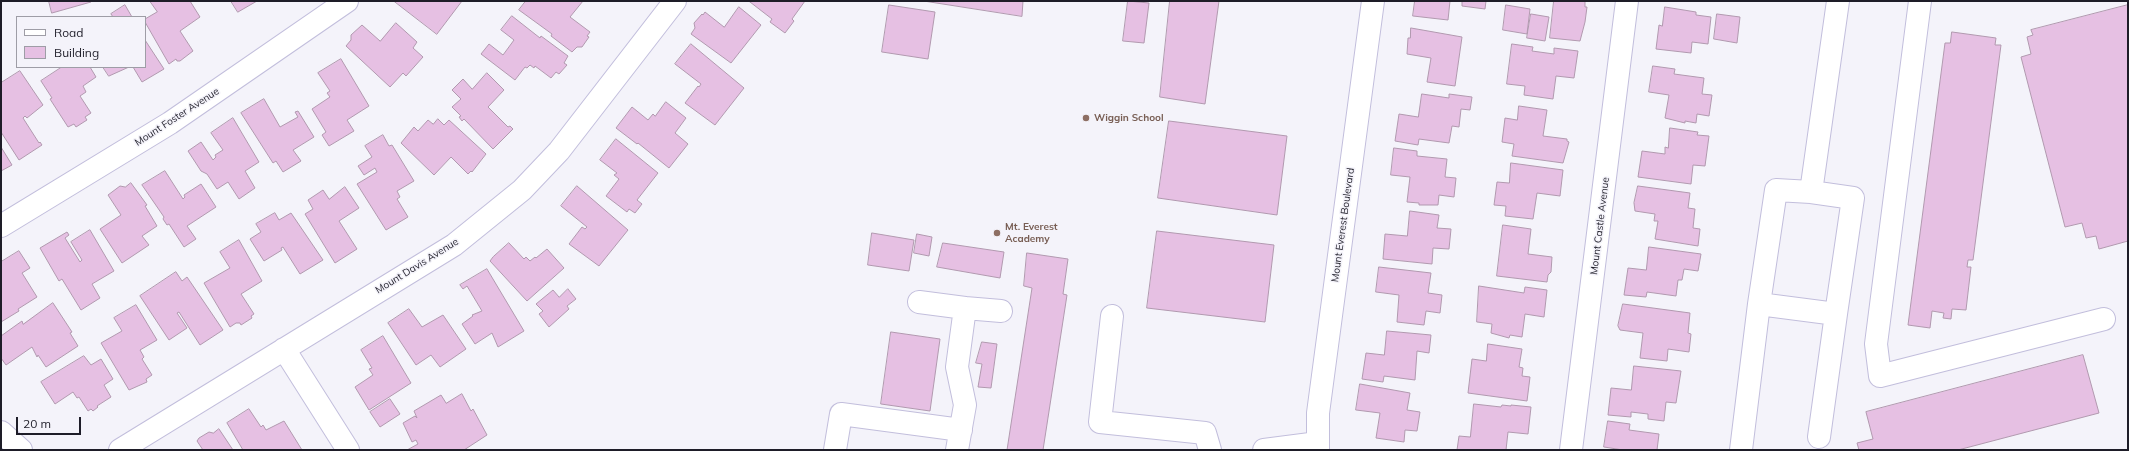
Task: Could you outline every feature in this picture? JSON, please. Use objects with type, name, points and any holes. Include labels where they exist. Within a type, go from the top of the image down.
[{"type":"street","name":"Mount Foster Avenue","points":[[1,226],[170,123],[347,1]]},
{"type":"street","name":"Mount Davis Avenue","points":[[120,450],[454,245],[522,190],[559,151],[675,1]]},
{"type":"street","name":"Mount Everest Boulevard","points":[[1318,446],[1318,413],[1373,1]]},
{"type":"street","name":"Mount Castle Avenue","points":[[1572,450],[1627,1]]},
{"type":"street","points":[[1811,192],[1838,1]]},
{"type":"street","points":[[1920,1],[1876,344],[1880,376],[2104,319]]},
{"type":"street","points":[[1741,450],[1759,304],[1776,190],[1811,192],[1854,198],[1819,437]]},
{"type":"street","points":[[919,302],[1001,311]]},
{"type":"street","points":[[1759,304],[1836,314]]},
{"type":"street","points":[[836,450],[841,414],[959,440],[965,405],[957,366],[965,308]]},
{"type":"street","points":[[1112,316],[1100,422],[1205,433],[1210,450]]},
{"type":"street","points":[[284,348],[348,450]]},
{"type":"street","points":[[1,432],[21,450]]},
{"type":"street","points":[[1264,450],[1318,446]]},
{"type":"building","points":[[49,1],[91,1],[91,2],[52,13]]},
{"type":"building","points":[[150,1],[190,1],[200,17],[180,31],[193,51],[180,61],[177,61],[176,59],[169,64],[146,24],[146,18],[157,12]]},
{"type":"building","points":[[231,1],[257,1],[238,12]]},
{"type":"building","points":[[394,1],[462,1],[437,34]]},
{"type":"building","points":[[526,1],[583,1],[570,17],[590,32],[587,36],[589,37],[582,47],[577,47],[572,52],[551,36],[552,34],[519,10]]},
{"type":"building","points":[[805,1],[792,19],[794,21],[785,33],[770,22],[772,19],[750,2]]},
{"type":"building","points":[[924,1],[1023,1],[1022,16]]},
{"type":"building","points":[[1128,1],[1149,3],[1144,43],[1123,41]]},
{"type":"building","points":[[1170,1],[1219,1],[1205,104],[1160,97]]},
{"type":"building","points":[[1415,1],[1450,1],[1448,20],[1413,16]]},
{"type":"building","points":[[1457,1],[1486,1],[1485,9],[1462,6],[1462,2]]},
{"type":"building","points":[[1554,1],[1585,1],[1585,7],[1587,7],[1580,41],[1550,38]]},
{"type":"building","points":[[125,5],[131,16],[112,16],[111,14]]},
{"type":"building","points":[[889,5],[935,12],[928,59],[882,52]]},
{"type":"building","points":[[1506,5],[1530,9],[1527,34],[1503,30]]},
{"type":"building","points":[[2128,5],[2128,241],[2099,249],[2096,236],[2086,238],[2082,223],[2065,227],[2021,57],[2031,54],[2027,37],[2033,35],[2031,30]]},
{"type":"building","points":[[739,7],[761,25],[731,63],[691,34],[695,28],[694,23],[705,12],[724,27]]},
{"type":"building","points":[[1665,7],[1696,12],[1696,15],[1711,17],[1708,44],[1692,42],[1691,53],[1656,49],[1659,25],[1662,26]]},
{"type":"building","points":[[1531,14],[1549,17],[1545,41],[1527,38]]},
{"type":"building","points":[[1717,14],[1740,17],[1737,43],[1714,39]]},
{"type":"building","points":[[512,16],[540,38],[541,36],[568,56],[564,63],[567,65],[559,74],[556,72],[551,78],[535,66],[534,68],[530,65],[527,68],[525,67],[515,80],[481,54],[489,44],[503,55],[514,40],[501,30]]},
{"type":"building","points":[[396,23],[417,42],[413,48],[423,57],[406,76],[403,73],[390,87],[346,46],[351,40],[351,35],[362,25],[380,41]]},
{"type":"building","points":[[1411,28],[1462,37],[1455,86],[1427,82],[1431,58],[1407,54],[1408,38],[1410,38]]},
{"type":"building","points":[[1952,32],[1996,38],[1995,45],[2001,45],[1973,260],[1968,260],[1967,267],[1971,267],[1966,310],[1952,309],[1951,319],[1943,318],[1944,313],[1932,311],[1930,328],[1908,325],[1945,43],[1950,43]]},
{"type":"building","points":[[146,42],[164,69],[142,82],[134,68],[146,68]]},
{"type":"building","points":[[691,44],[744,88],[715,125],[685,103],[701,84],[675,64]]},
{"type":"building","points":[[1512,44],[1533,47],[1532,51],[1554,54],[1554,48],[1578,51],[1574,78],[1556,76],[1553,99],[1524,95],[1525,86],[1507,84]]},
{"type":"building","points":[[341,59],[369,106],[347,120],[354,131],[329,146],[322,135],[326,132],[312,109],[330,97],[327,93],[330,91],[318,73]]},
{"type":"building","points":[[1653,66],[1675,69],[1674,74],[1704,78],[1702,94],[1712,95],[1709,116],[1697,114],[1696,123],[1685,121],[1685,123],[1665,118],[1669,95],[1649,92]]},
{"type":"building","points":[[60,68],[91,68],[96,77],[83,86],[86,92],[80,96],[91,113],[85,117],[87,120],[76,127],[74,124],[68,127],[50,99],[52,98],[41,81]]},
{"type":"building","points":[[104,68],[127,68],[109,76]]},
{"type":"building","points":[[20,71],[43,105],[27,118],[25,116],[23,118],[39,143],[40,142],[42,145],[19,160],[1,132],[1,83]]},
{"type":"building","points":[[487,73],[504,90],[488,107],[508,127],[510,126],[513,129],[493,149],[464,119],[462,121],[459,117],[461,116],[452,107],[461,99],[452,90],[463,79],[472,89]]},
{"type":"building","points":[[1422,94],[1449,98],[1449,94],[1472,97],[1470,110],[1461,109],[1459,127],[1452,126],[1449,143],[1419,139],[1418,145],[1395,141],[1399,114],[1418,117]]},
{"type":"building","points":[[264,99],[280,127],[298,117],[295,112],[298,111],[314,137],[293,150],[301,161],[283,172],[276,161],[273,163],[241,113]]},
{"type":"building","points":[[666,102],[686,118],[675,133],[688,144],[669,168],[638,143],[637,144],[616,128],[632,107],[648,120],[653,114],[655,116]]},
{"type":"building","points":[[1519,106],[1547,110],[1543,136],[1567,139],[1569,142],[1563,163],[1512,156],[1514,144],[1502,142],[1505,118],[1517,120]]},
{"type":"building","points":[[233,118],[259,162],[245,171],[255,188],[239,199],[228,182],[217,189],[207,174],[201,171],[188,151],[201,142],[213,160],[216,157],[215,155],[223,150],[211,133]]},
{"type":"building","points":[[438,119],[444,125],[449,120],[486,154],[472,172],[471,171],[468,174],[451,157],[434,175],[401,143],[414,127],[418,131],[428,120],[433,124]]},
{"type":"building","points":[[1169,121],[1287,136],[1277,215],[1158,198]]},
{"type":"building","points":[[1670,128],[1698,132],[1697,135],[1709,136],[1705,166],[1693,165],[1691,184],[1638,177],[1642,151],[1665,154],[1665,147],[1668,148]]},
{"type":"building","points":[[383,135],[389,146],[392,145],[414,181],[397,191],[400,197],[397,199],[408,217],[386,230],[357,184],[377,172],[375,168],[364,175],[358,166],[372,157],[365,146]]},
{"type":"building","points":[[616,139],[658,173],[637,200],[642,204],[635,213],[629,209],[627,212],[606,196],[619,179],[614,175],[617,173],[600,160]]},
{"type":"building","points":[[1,147],[12,165],[1,171]]},
{"type":"building","points":[[1394,148],[1417,151],[1417,156],[1447,159],[1445,177],[1456,178],[1454,197],[1439,195],[1438,205],[1419,205],[1419,203],[1407,202],[1410,177],[1391,175]]},
{"type":"building","points":[[1511,163],[1563,170],[1560,196],[1537,193],[1533,219],[1505,216],[1506,206],[1494,205],[1497,182],[1509,183]]},
{"type":"building","points":[[165,171],[183,199],[185,197],[184,195],[201,184],[216,207],[187,226],[196,239],[184,247],[169,224],[167,225],[163,219],[164,217],[142,185]]},
{"type":"building","points":[[131,183],[147,205],[145,206],[157,226],[142,236],[149,245],[122,263],[100,229],[121,215],[108,195],[120,186],[125,187]]},
{"type":"building","points":[[577,186],[628,230],[599,266],[569,244],[582,227],[585,229],[587,227],[561,206]]},
{"type":"building","points":[[1638,186],[1690,193],[1688,208],[1695,209],[1693,228],[1700,229],[1698,246],[1655,239],[1658,221],[1654,221],[1655,214],[1635,211],[1634,203]]},
{"type":"building","points":[[345,187],[359,208],[339,221],[357,249],[335,263],[305,214],[313,209],[308,200],[323,190],[329,199]]},
{"type":"building","points":[[1410,211],[1439,215],[1437,228],[1451,229],[1449,249],[1433,248],[1432,264],[1383,259],[1385,234],[1407,236]]},
{"type":"building","points":[[275,213],[279,220],[291,213],[323,260],[300,274],[283,247],[281,248],[282,250],[264,261],[250,239],[261,232],[256,224]]},
{"type":"building","points":[[1503,225],[1531,229],[1528,254],[1552,257],[1551,272],[1548,275],[1547,282],[1497,276]]},
{"type":"building","points":[[90,230],[114,271],[92,284],[100,298],[81,310],[62,279],[59,281],[40,248],[67,232],[69,235],[65,238],[80,262],[82,260],[71,242]]},
{"type":"building","points":[[1157,231],[1274,245],[1265,322],[1147,308]]},
{"type":"building","points":[[872,233],[914,240],[909,271],[868,265]]},
{"type":"building","points":[[917,234],[932,237],[929,256],[914,253]]},
{"type":"building","points":[[239,240],[262,281],[241,294],[254,314],[251,316],[252,318],[241,325],[240,323],[236,323],[230,327],[204,283],[230,268],[220,252]]},
{"type":"building","points":[[509,243],[524,259],[526,257],[530,261],[547,249],[564,268],[527,301],[490,261]]},
{"type":"building","points":[[943,243],[1004,252],[1000,278],[937,267]]},
{"type":"building","points":[[1649,247],[1701,254],[1698,271],[1684,269],[1682,280],[1678,280],[1676,296],[1647,292],[1646,297],[1624,295],[1628,268],[1646,270]]},
{"type":"building","points":[[19,251],[30,268],[22,273],[37,297],[18,309],[19,311],[1,322],[1,262]]},
{"type":"building","points":[[1027,253],[1068,259],[1063,294],[1067,295],[1043,450],[1007,450],[1032,288],[1024,286]]},
{"type":"building","points":[[1379,267],[1431,273],[1428,293],[1442,295],[1440,313],[1426,311],[1424,325],[1397,322],[1399,295],[1376,292]]},
{"type":"building","points":[[487,269],[524,331],[498,347],[492,333],[475,344],[462,324],[473,316],[472,315],[482,311],[467,286],[463,289],[460,285]]},
{"type":"building","points":[[176,272],[182,281],[187,277],[223,330],[200,345],[179,312],[177,313],[187,328],[169,340],[140,296]]},
{"type":"building","points":[[1479,286],[1524,293],[1525,287],[1547,290],[1544,317],[1525,314],[1522,337],[1510,335],[1509,338],[1491,333],[1492,324],[1477,322]]},
{"type":"building","points":[[568,289],[576,299],[567,306],[569,309],[549,327],[539,314],[543,311],[536,304],[553,290],[559,297]]},
{"type":"building","points":[[53,303],[72,332],[70,333],[78,346],[46,367],[38,355],[37,357],[32,347],[6,365],[1,358],[1,336],[22,321],[23,324]]},
{"type":"building","points":[[1623,304],[1690,313],[1688,333],[1691,334],[1689,352],[1668,349],[1667,361],[1640,358],[1643,333],[1620,330],[1618,326]]},
{"type":"building","points":[[136,305],[157,340],[140,350],[144,357],[142,359],[152,375],[146,379],[147,382],[129,390],[101,343],[122,331],[114,318]]},
{"type":"building","points":[[409,309],[422,327],[443,315],[466,349],[440,367],[431,355],[416,365],[388,323]]},
{"type":"building","points":[[1387,331],[1431,335],[1429,353],[1417,351],[1415,380],[1384,376],[1383,382],[1362,379],[1366,353],[1384,355]]},
{"type":"building","points":[[891,332],[940,339],[930,411],[881,404]]},
{"type":"building","points":[[383,336],[411,383],[369,410],[355,387],[373,375],[369,369],[372,368],[361,350]]},
{"type":"building","points":[[982,342],[997,344],[991,388],[978,387],[982,364],[976,363]]},
{"type":"building","points":[[1488,344],[1522,349],[1519,367],[1523,368],[1522,376],[1530,377],[1527,401],[1468,393],[1472,359],[1486,361]]},
{"type":"building","points":[[2083,355],[2099,413],[1958,450],[1859,450],[1857,443],[1873,439],[1866,412]]},
{"type":"building","points":[[84,356],[91,365],[101,359],[113,379],[104,385],[111,397],[97,406],[98,407],[93,411],[91,409],[88,411],[79,397],[77,398],[73,392],[55,404],[41,382]]},
{"type":"building","points":[[1634,366],[1681,371],[1676,403],[1666,402],[1664,421],[1648,419],[1648,414],[1631,412],[1631,417],[1608,415],[1611,388],[1631,390]]},
{"type":"building","points":[[1360,384],[1410,393],[1407,410],[1420,412],[1417,431],[1405,430],[1404,442],[1376,438],[1380,413],[1356,410]]},
{"type":"building","points":[[462,394],[471,411],[473,409],[487,435],[464,450],[407,450],[418,444],[416,440],[412,442],[403,423],[415,416],[417,418],[414,411],[441,395],[446,403]]},
{"type":"building","points":[[390,399],[400,414],[380,427],[370,412]]},
{"type":"building","points":[[1474,404],[1501,407],[1502,405],[1511,405],[1531,407],[1528,434],[1508,432],[1506,450],[1457,450],[1459,436],[1470,437]]},
{"type":"building","points":[[249,409],[261,427],[263,425],[266,430],[284,421],[302,450],[243,450],[227,423]]},
{"type":"building","points":[[1608,421],[1630,424],[1629,430],[1659,434],[1657,450],[1623,450],[1604,447]]},
{"type":"building","points":[[219,429],[233,450],[203,450],[197,441],[199,438],[209,432],[213,433]]},
{"type":"place","name":"Wiggin School","points":[[1086,118]]},
{"type":"place","name":"Mt. Everest Academy","points":[[997,233]]}]
